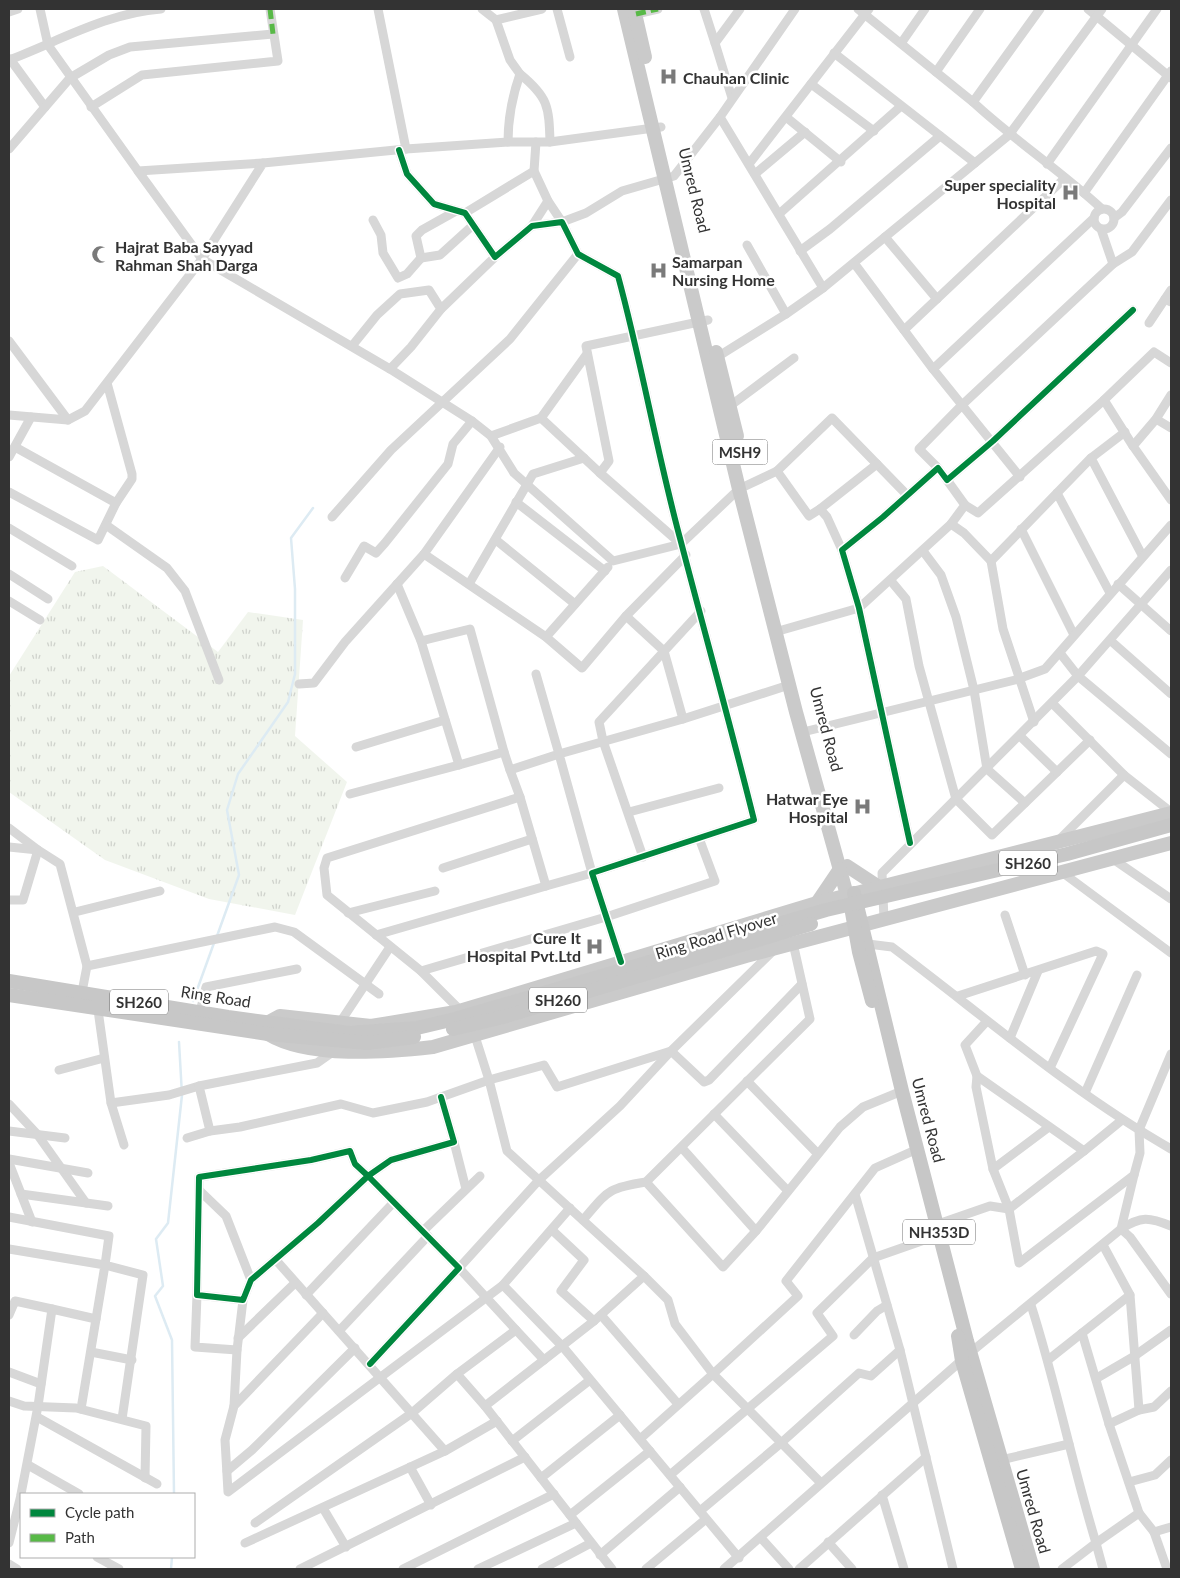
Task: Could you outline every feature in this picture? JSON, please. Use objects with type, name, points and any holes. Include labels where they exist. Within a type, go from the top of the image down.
[{"type":"highway","name":"Ring Road Flyover","points":[[269,1028],[367,1042],[427,1035],[503,1017],[883,893],[1067,854],[1171,825]]},
{"type":"highway","name":"Ring Road Flyover","points":[[883,893],[1069,862],[1171,842]]},
{"type":"highway","name":"NH353D","points":[[851,894],[859,925],[859,952],[936,1230],[942,1281],[966,1356],[1022,1569]]},
{"type":"highway","name":"Umred Road","points":[[859,925],[868,944],[899,1092],[936,1230]]},
{"type":"highway","name":"Ring Road","points":[[9,981],[200,1012],[269,1028]]},
{"type":"highway","name":"Ring Road","points":[[9,995],[98,1010],[269,1028]]},
{"type":"highway","name":"Umred Road","points":[[966,1356],[1002,1460],[1033,1569]]},
{"type":"main road","name":"Umred Road","points":[[631,11],[656,127],[670,177],[713,359],[730,406],[743,486],[778,630],[851,894]]},
{"type":"main road","points":[[713,359],[743,486]]},
{"type":"main road","points":[[778,630],[789,685],[806,731]]},
{"type":"main road","points":[[1171,813],[1056,843],[883,893],[851,894],[824,911],[621,962],[460,1010],[371,1026],[339,1024],[280,1016],[269,1028],[282,1042],[335,1051],[384,1052],[433,1047],[793,943],[1113,860],[1171,842]]},
{"type":"main road","points":[[824,911],[844,868],[883,893]]},
{"type":"street","points":[[9,12],[18,9]]},
{"type":"street","points":[[40,9],[48,45],[202,259],[352,346],[472,421],[491,436],[500,447],[514,473],[613,561]]},
{"type":"street","points":[[45,107],[9,59],[48,45],[89,25],[147,10],[161,9]]},
{"type":"street","points":[[91,107],[142,75],[278,61],[272,34],[270,9]]},
{"type":"street","points":[[378,9],[407,174],[434,204],[460,212],[495,257]]},
{"type":"street","points":[[482,9],[496,20],[510,60],[520,74],[539,89],[550,112],[550,142]]},
{"type":"street","points":[[496,20],[542,9]]},
{"type":"street","points":[[557,9],[570,57]]},
{"type":"street","points":[[631,11],[658,9]]},
{"type":"street","points":[[704,9],[732,98]]},
{"type":"street","points":[[715,42],[740,9]]},
{"type":"street","points":[[532,226],[562,222],[586,213],[622,191],[670,177],[720,117],[795,9]]},
{"type":"street","points":[[902,42],[925,9]]},
{"type":"street","points":[[936,72],[980,9]]},
{"type":"street","points":[[972,102],[1040,9]]},
{"type":"street","points":[[1084,192],[1170,75],[1131,45],[1099,13],[1088,9]]},
{"type":"street","points":[[1047,164],[1157,9]]},
{"type":"street","points":[[750,164],[834,54],[864,10],[1009,135],[1084,192],[1102,209],[1112,212],[1114,218]]},
{"type":"street","points":[[713,359],[786,314],[822,288],[1009,135],[1099,13]]},
{"type":"street","points":[[9,149],[70,78],[109,55],[130,47],[272,34]]},
{"type":"street","points":[[834,54],[900,107],[975,163]]},
{"type":"street","points":[[508,142],[508,120],[512,95],[520,74]]},
{"type":"street","points":[[811,84],[874,131]]},
{"type":"street","points":[[779,214],[841,162],[900,107]]},
{"type":"street","points":[[720,117],[750,164],[822,288]]},
{"type":"street","points":[[786,117],[841,162]]},
{"type":"street","points":[[138,171],[263,163],[402,149],[508,142],[550,142],[656,127]]},
{"type":"street","points":[[755,174],[805,132]]},
{"type":"street","points":[[800,251],[830,229],[940,136]]},
{"type":"street","points":[[376,935],[592,874],[754,820],[701,611],[686,555],[681,544],[634,336],[618,276],[578,254],[562,222],[548,201],[534,171],[536,142]]},
{"type":"street","points":[[1101,229],[1110,228],[1114,218],[1122,212],[1171,148]]},
{"type":"street","points":[[9,415],[68,420],[85,411],[202,259],[263,163]]},
{"type":"street","points":[[421,258],[416,236],[422,230],[460,212],[534,171]]},
{"type":"street","points":[[904,330],[1065,178]]},
{"type":"street","points":[[1171,200],[1132,252],[1113,264],[962,405],[919,449],[938,468],[965,505],[978,513],[1020,477],[1154,352],[1171,363]]},
{"type":"street","points":[[390,369],[442,309],[495,257],[532,226],[548,201]]},
{"type":"street","points":[[933,369],[1102,209]]},
{"type":"street","points":[[1094,218],[1096,224],[1101,229],[1113,264]]},
{"type":"street","points":[[373,220],[381,235],[383,253],[398,278],[407,274],[421,258],[440,255],[472,226]]},
{"type":"street","points":[[885,237],[937,300]]},
{"type":"street","points":[[747,245],[786,314]]},
{"type":"street","points":[[332,517],[392,450],[510,339],[578,254]]},
{"type":"street","points":[[854,263],[933,369],[993,441],[1020,477]]},
{"type":"street","points":[[352,346],[377,315],[400,294],[429,290],[442,309]]},
{"type":"street","points":[[1149,323],[1168,300],[1171,290]]},
{"type":"street","points":[[947,480],[993,441],[1133,310]]},
{"type":"street","points":[[600,473],[609,461],[586,346],[704,321]]},
{"type":"street","points":[[10,347],[68,420]]},
{"type":"street","points":[[491,436],[541,418],[587,354]]},
{"type":"street","points":[[730,406],[794,358]]},
{"type":"street","points":[[9,492],[98,540],[116,503],[132,479],[107,383]]},
{"type":"street","points":[[1133,446],[1156,419],[1171,396]]},
{"type":"street","points":[[1104,400],[1133,446],[1171,500]]},
{"type":"street","points":[[9,457],[31,417]]},
{"type":"street","points":[[541,418],[681,544]]},
{"type":"street","points":[[546,637],[613,561],[681,544],[743,486],[777,471],[832,418],[907,495]]},
{"type":"street","points":[[1156,419],[1171,428]]},
{"type":"street","points":[[345,578],[364,546],[376,553],[385,543],[448,464],[453,444],[472,421]]},
{"type":"street","points":[[991,561],[1091,458],[1125,432]]},
{"type":"street","points":[[15,447],[116,503]]},
{"type":"street","points":[[299,684],[314,683],[345,642],[424,554],[500,447]]},
{"type":"street","points":[[469,584],[533,474],[584,458]]},
{"type":"street","points":[[1091,458],[1142,555]]},
{"type":"street","points":[[777,471],[809,516],[877,464]]},
{"type":"street","points":[[842,550],[938,468]]},
{"type":"street","points":[[1057,492],[1110,593]]},
{"type":"street","points":[[516,502],[605,571]]},
{"type":"street","points":[[778,630],[859,608],[924,551],[951,524],[965,505]]},
{"type":"street","points":[[820,509],[827,517],[842,550],[859,608],[880,712],[910,843]]},
{"type":"street","points":[[951,524],[964,533],[991,561],[1003,629],[1034,722]]},
{"type":"street","points":[[806,731],[974,690],[1046,669],[1142,555],[1171,524]]},
{"type":"street","points":[[106,525],[167,568],[185,591],[219,680]]},
{"type":"street","points":[[9,528],[72,566]]},
{"type":"street","points":[[1021,529],[1074,636]]},
{"type":"street","points":[[496,540],[575,604]]},
{"type":"street","points":[[924,551],[941,576],[956,618],[974,690],[987,769],[1025,803]]},
{"type":"street","points":[[424,554],[546,637],[582,668],[626,616],[686,555]]},
{"type":"street","points":[[884,919],[882,874],[910,843],[987,769],[1078,676],[1171,571]]},
{"type":"street","points":[[9,574],[48,600]]},
{"type":"street","points":[[891,581],[906,599],[928,701],[956,799],[992,835],[1090,740]]},
{"type":"street","points":[[397,584],[421,642],[459,765]]},
{"type":"street","points":[[1118,584],[1171,630]]},
{"type":"street","points":[[9,601],[40,620]]},
{"type":"street","points":[[642,857],[629,812],[603,741],[599,722],[701,611]]},
{"type":"street","points":[[626,616],[664,650],[683,719]]},
{"type":"street","points":[[421,642],[470,630],[504,752],[520,797],[546,886]]},
{"type":"street","points":[[1110,641],[1171,694]]},
{"type":"street","points":[[1060,653],[1078,676],[1171,754]]},
{"type":"street","points":[[536,674],[592,874],[621,962]]},
{"type":"street","points":[[510,770],[603,741],[683,719],[789,685]]},
{"type":"street","points":[[1052,703],[1124,775],[1171,813]]},
{"type":"street","points":[[356,747],[444,720]]},
{"type":"street","points":[[1020,736],[1057,772]]},
{"type":"street","points":[[350,794],[504,752]]},
{"type":"street","points":[[1056,843],[1124,775]]},
{"type":"street","points":[[629,812],[719,788]]},
{"type":"street","points":[[460,1010],[421,970],[326,895],[324,868],[327,858],[520,797]]},
{"type":"street","points":[[9,828],[60,864],[87,966],[82,992]]},
{"type":"street","points":[[421,970],[606,917],[715,881],[699,838]]},
{"type":"street","points":[[443,868],[532,839]]},
{"type":"street","points":[[9,847],[38,850]]},
{"type":"street","points":[[9,900],[23,900],[38,850]]},
{"type":"street","points":[[1113,860],[1171,898]]},
{"type":"street","points":[[1063,873],[1171,953]]},
{"type":"street","points":[[74,912],[160,891]]},
{"type":"street","points":[[348,913],[436,891]]},
{"type":"street","points":[[1005,915],[1025,975]]},
{"type":"street","points":[[87,966],[275,927],[294,932],[379,994]]},
{"type":"street","points":[[583,1220],[605,1194],[617,1187],[646,1182],[810,1019],[793,943]]},
{"type":"street","points":[[868,944],[892,947],[1050,1068],[1122,1120],[1171,1149]]},
{"type":"street","points":[[339,1024],[390,947]]},
{"type":"street","points":[[370,1364],[539,1180],[620,1106],[670,1051],[776,948]]},
{"type":"street","points":[[958,996],[1096,951],[1103,954],[1050,1068]]},
{"type":"street","points":[[200,1012],[206,987],[297,969]]},
{"type":"street","points":[[1010,1038],[1038,971]]},
{"type":"street","points":[[1085,1093],[1137,975]]},
{"type":"street","points":[[670,1051],[704,1082],[709,1080],[802,984]]},
{"type":"street","points":[[98,1010],[111,1103],[124,1145]]},
{"type":"street","points":[[988,1020],[965,1045],[976,1076],[976,1088],[993,1169],[1009,1209],[1018,1263],[1134,1175]]},
{"type":"street","points":[[475,1036],[489,1080],[507,1152],[668,1300],[676,1324],[713,1374],[821,1483]]},
{"type":"street","points":[[111,1103],[177,1092],[317,1062],[335,1051]]},
{"type":"street","points":[[187,1138],[341,1104],[373,1113],[441,1097],[489,1080],[544,1064],[557,1087],[670,1051]]},
{"type":"street","points":[[1121,1229],[1140,1153],[1139,1130],[1171,1054]]},
{"type":"street","points":[[58,1070],[104,1058]]},
{"type":"street","points":[[976,1076],[1084,1151]]},
{"type":"street","points":[[747,1081],[816,1153]]},
{"type":"street","points":[[199,1086],[210,1132]]},
{"type":"street","points":[[646,1182],[723,1268],[756,1231],[816,1153],[840,1127],[863,1107],[899,1092]]},
{"type":"street","points":[[441,1097],[466,1189]]},
{"type":"street","points":[[9,1104],[37,1134],[86,1203]]},
{"type":"street","points":[[714,1114],[788,1191]]},
{"type":"street","points":[[670,1475],[833,1336],[818,1313],[873,1258],[990,1206],[1009,1209],[1122,1120]]},
{"type":"street","points":[[993,1169],[1049,1126]]},
{"type":"street","points":[[9,1131],[64,1138]]},
{"type":"street","points":[[454,1142],[390,1160],[368,1176],[251,1280],[243,1300],[238,1338],[234,1406],[224,1440],[228,1492],[382,1378],[503,1285],[570,1208]]},
{"type":"street","points":[[682,1148],[756,1231]]},
{"type":"street","points":[[237,1350],[195,1347],[200,1177],[311,1160],[350,1151],[355,1164],[487,1297],[544,1360]]},
{"type":"street","points":[[640,1439],[798,1296],[786,1281],[875,1168],[913,1151]]},
{"type":"street","points":[[9,1159],[88,1173]]},
{"type":"street","points":[[9,1164],[32,1222]]},
{"type":"street","points":[[339,1331],[466,1189],[480,1176]]},
{"type":"street","points":[[200,1191],[226,1216],[251,1280]]},
{"type":"street","points":[[21,1194],[108,1206]]},
{"type":"street","points":[[855,1194],[900,1350],[953,1569]]},
{"type":"street","points":[[306,1295],[394,1202]]},
{"type":"street","points":[[9,1217],[109,1236],[81,1409]]},
{"type":"street","points":[[724,1569],[739,1558],[821,1483],[966,1356],[1031,1305],[1121,1229],[1136,1219],[1154,1219],[1171,1226]]},
{"type":"street","points":[[1121,1229],[1130,1237],[1171,1294]]},
{"type":"street","points":[[552,1230],[584,1260],[561,1291],[598,1318],[678,1404]]},
{"type":"street","points":[[1103,1245],[1130,1295],[1139,1410]]},
{"type":"street","points":[[9,1252],[105,1265],[143,1275],[122,1419]]},
{"type":"street","points":[[275,1259],[370,1364],[445,1451]]},
{"type":"street","points":[[485,1406],[563,1347],[644,1276]]},
{"type":"street","points":[[238,1338],[295,1283]]},
{"type":"street","points":[[503,1285],[563,1347],[739,1558]]},
{"type":"street","points":[[197,1295],[243,1300]]},
{"type":"street","points":[[1048,1360],[1130,1295]]},
{"type":"street","points":[[9,1315],[12,1300],[96,1319]]},
{"type":"street","points":[[1031,1305],[1048,1360],[1103,1569]]},
{"type":"street","points":[[854,1335],[877,1311],[887,1306]]},
{"type":"street","points":[[21,1493],[42,1384],[52,1309]]},
{"type":"street","points":[[234,1406],[323,1313]]},
{"type":"street","points":[[255,1523],[412,1413],[457,1374],[516,1330]]},
{"type":"street","points":[[1097,1378],[1134,1357],[1171,1330]]},
{"type":"street","points":[[1082,1333],[1097,1378],[1109,1424],[1139,1513],[1154,1532],[1167,1569]]},
{"type":"street","points":[[227,1471],[252,1450],[355,1348]]},
{"type":"street","points":[[646,1569],[859,1373],[871,1376],[900,1350]]},
{"type":"street","points":[[91,1352],[132,1360]]},
{"type":"street","points":[[9,1372],[42,1384]]},
{"type":"street","points":[[457,1374],[497,1421],[612,1569]]},
{"type":"street","points":[[512,1441],[590,1380]]},
{"type":"street","points":[[1109,1424],[1139,1410],[1154,1407],[1171,1391]]},
{"type":"street","points":[[9,1401],[24,1406],[81,1409],[146,1426],[145,1478]]},
{"type":"street","points":[[541,1478],[620,1415]]},
{"type":"street","points":[[36,1417],[157,1484]]},
{"type":"street","points":[[245,1543],[445,1451],[497,1421]]},
{"type":"street","points":[[1002,1460],[1069,1444]]},
{"type":"street","points":[[570,1515],[650,1451]]},
{"type":"street","points":[[300,1569],[525,1457]]},
{"type":"street","points":[[799,1569],[926,1457]]},
{"type":"street","points":[[1129,1482],[1155,1475],[1171,1460]]},
{"type":"street","points":[[28,1465],[77,1493]]},
{"type":"street","points":[[410,1467],[431,1505]]},
{"type":"street","points":[[600,1555],[680,1487]]},
{"type":"street","points":[[403,1569],[554,1494]]},
{"type":"street","points":[[882,1495],[904,1569]]},
{"type":"street","points":[[323,1508],[346,1547]]},
{"type":"street","points":[[9,1543],[19,1511]]},
{"type":"street","points":[[1062,1569],[1139,1513]]},
{"type":"street","points":[[478,1569],[576,1523]]},
{"type":"street","points":[[1154,1532],[1171,1527]]},
{"type":"street","points":[[761,1538],[789,1569]]},
{"type":"street","points":[[828,1542],[852,1569]]},
{"type":"street","points":[[542,1569],[591,1543]]},
{"type":"street","points":[[99,1569],[101,1559],[119,1569]]},
{"type":"street","points":[[9,1564],[17,1569]]},
{"type":"green space","points":[[103,566],[218,652],[248,612],[303,620],[295,736],[347,782],[295,915],[209,899],[105,860],[9,792],[9,676],[75,572]]},
{"type":"waterway","points":[[217,936],[239,875],[227,810],[238,774],[288,702],[295,674],[295,589],[291,538],[313,508]]},
{"type":"waterway","points":[[193,1001],[214,943]]},
{"type":"waterway","points":[[174,1493],[172,1340],[155,1296],[163,1286],[156,1239],[168,1223],[182,1095],[179,1042]]},
{"type":"waterway","points":[[171,1569],[172,1558]]},
{"type":"marked path","points":[[270,9],[273,34]]},
{"type":"marked path","points":[[636,14],[658,9]]},
{"type":"cycle path","points":[[399,150],[407,174],[434,204],[465,213],[495,257],[532,226],[562,222],[578,254],[618,276],[635,342],[672,509],[754,820],[592,873],[621,962]]},
{"type":"cycle path","points":[[910,843],[859,608],[842,550],[883,517],[938,468],[947,480],[993,441],[1133,310]]},
{"type":"cycle path","points":[[370,1364],[459,1268],[368,1176],[318,1223],[251,1280],[243,1300],[197,1295],[199,1177],[311,1160],[350,1151],[355,1164],[368,1176],[391,1160],[454,1142],[441,1097]]},
{"type":"place","name":"Chauhan Clinic","points":[[669,77]]},
{"type":"place","name":"Super speciality Hospital","points":[[1070,193]]},
{"type":"place","name":"Hajrat Baba Sayyad Rahman Shah Darga","points":[[101,255]]},
{"type":"place","name":"Samarpan Nursing Home","points":[[658,270]]},
{"type":"place","name":"Hatwar Eye Hospital","points":[[862,807]]},
{"type":"place","name":"Cure It Hospital Pvt.Ltd","points":[[595,946]]}]
